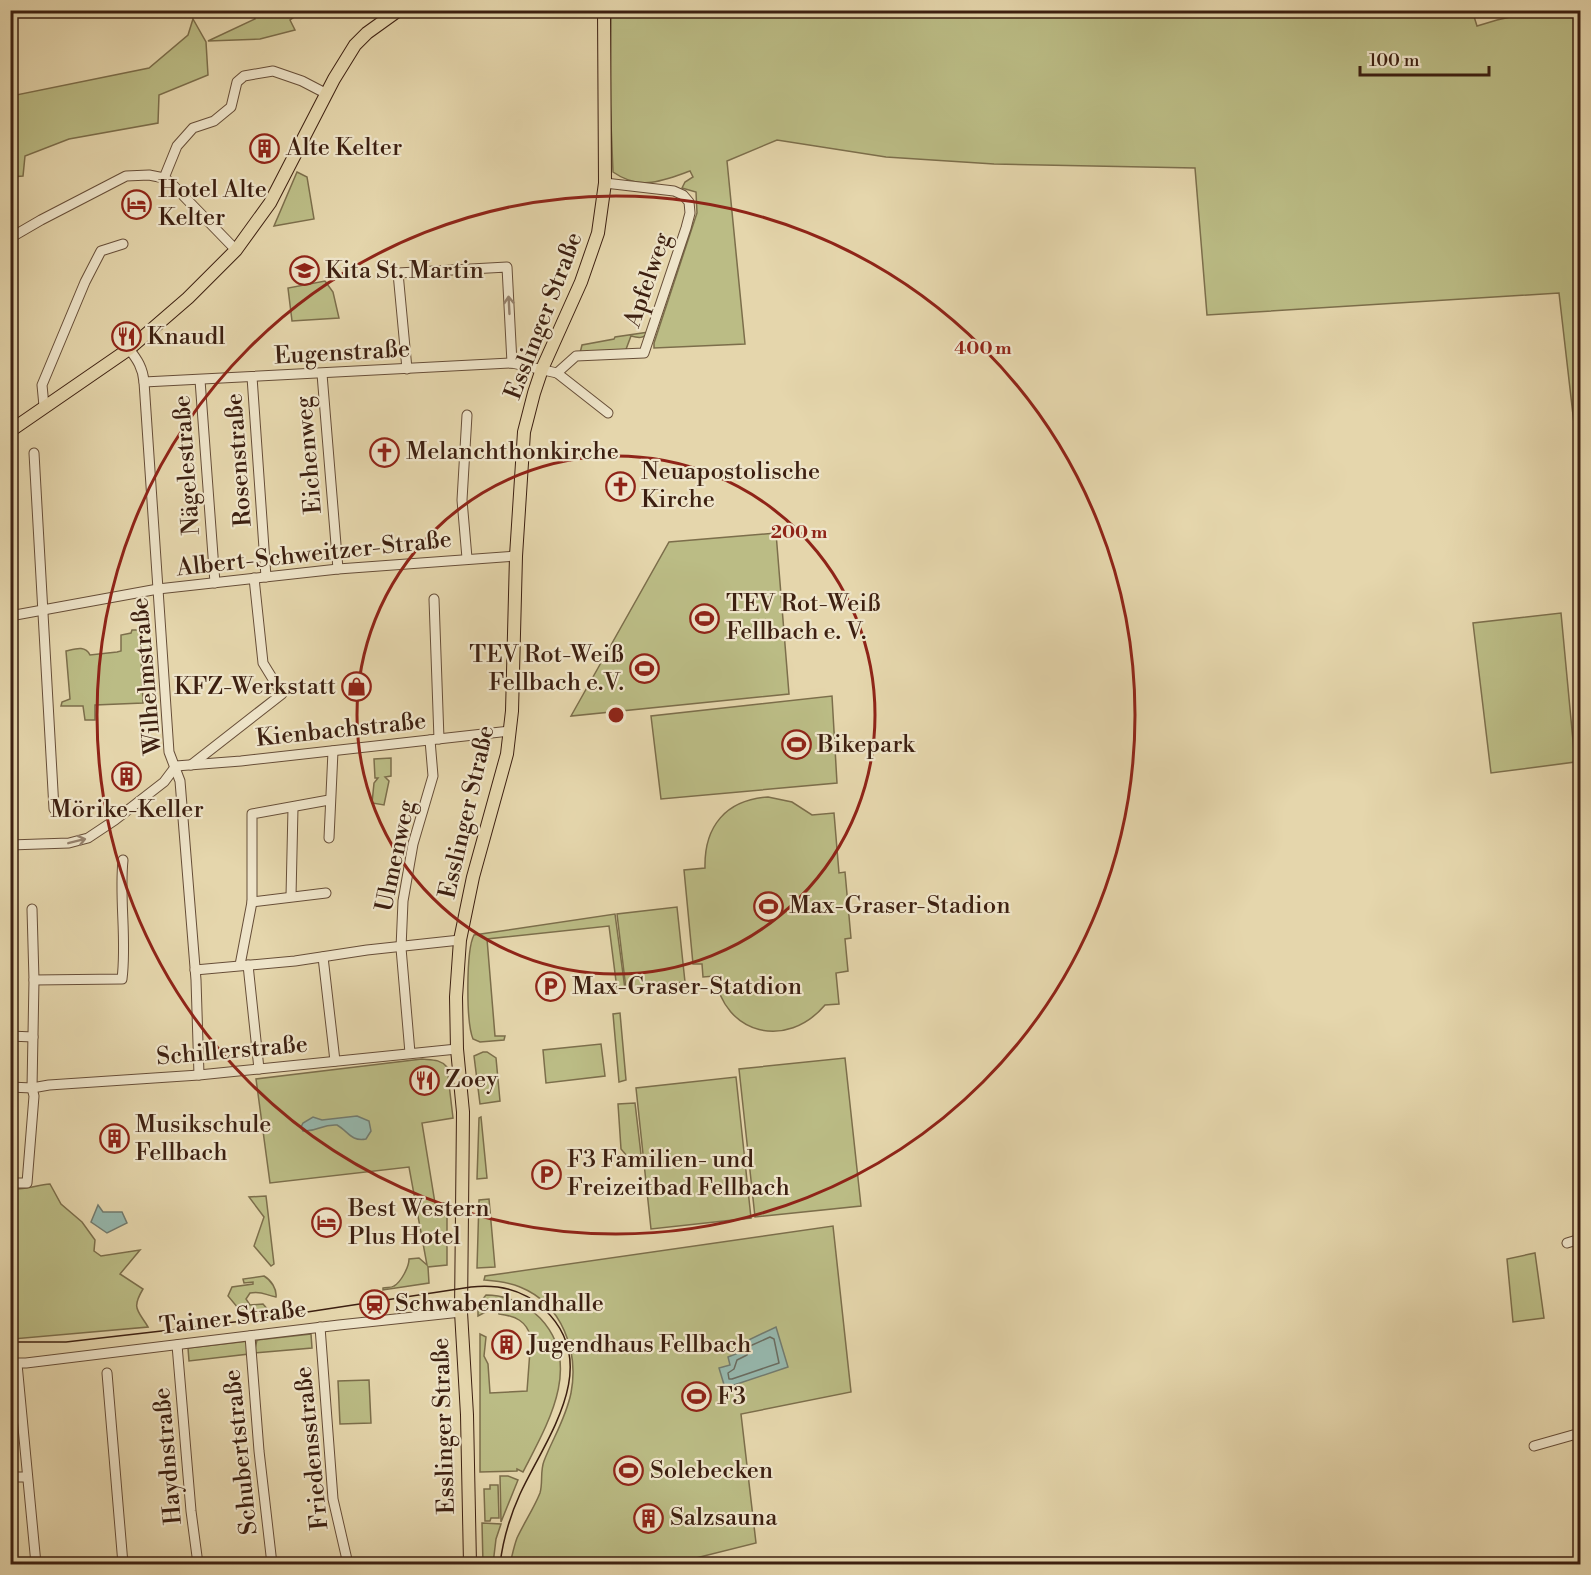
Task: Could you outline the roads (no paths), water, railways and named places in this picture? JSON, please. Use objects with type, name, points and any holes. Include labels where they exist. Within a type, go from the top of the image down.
[{"type":"main road","points":[[10,431],[129,349],[188,298],[236,250],[270,203],[355,45],[367,33],[399,10]]},
{"type":"main road","name":"Esslinger Straße","points":[[470,1564],[467,1415],[461,1312],[463,1112],[457,1049],[456,997],[460,940],[473,878],[502,778],[510,731],[516,556],[524,432],[542,369],[581,282],[598,233],[605,183],[604,10]]},
{"type":"street","points":[[164,178],[177,146],[193,128],[214,121],[231,107],[237,82],[244,76],[273,71],[302,81],[327,94]]},
{"type":"street","points":[[10,238],[126,176],[149,175],[164,178],[236,250]]},
{"type":"street","name":"Apfelweg","points":[[557,373],[576,356],[644,353],[690,213],[689,201],[674,191],[605,183]]},
{"type":"street","points":[[44,406],[42,385],[100,251],[123,244]]},
{"type":"street","points":[[407,369],[398,273],[507,267],[512,363]]},
{"type":"street","name":"Wilhelmstraße","points":[[129,349],[139,362],[144,382],[169,752],[180,781],[195,970],[199,1076]]},
{"type":"street","name":"Eugenstraße","points":[[144,382],[512,363],[542,369]]},
{"type":"street","points":[[542,369],[557,373],[608,413]]},
{"type":"street","name":"Eichenweg","points":[[322,374],[338,569]]},
{"type":"street","name":"Rosenstraße","points":[[252,377],[266,577]]},
{"type":"street","name":"Nägelestraße","points":[[200,380],[215,583]]},
{"type":"street","points":[[466,415],[462,500],[467,558]]},
{"type":"street","points":[[34,453],[54,809]]},
{"type":"street","name":"Albert-Schweitzer-Straße","points":[[10,616],[158,589],[338,569],[516,556]]},
{"type":"street","points":[[191,765],[282,694],[263,663],[254,578]]},
{"type":"street","name":"Ulmenweg","points":[[410,1053],[401,948],[403,901],[413,844],[433,776],[434,599]]},
{"type":"street","name":"Kienbachstraße","points":[[176,766],[510,731]]},
{"type":"street","points":[[329,838],[333,751]]},
{"type":"street","points":[[10,845],[81,841],[115,820],[164,782],[176,766]]},
{"type":"street","points":[[259,1069],[244,965],[252,902],[252,814],[330,800]]},
{"type":"street","points":[[291,896],[293,808]]},
{"type":"street","points":[[34,980],[122,979],[125,956],[121,877],[123,860]]},
{"type":"street","points":[[252,902],[326,893]]},
{"type":"street","points":[[10,1183],[27,1183],[34,1096],[32,1088],[34,980],[32,909]]},
{"type":"street","points":[[195,970],[460,940]]},
{"type":"street","points":[[322,957],[335,1061]]},
{"type":"street","points":[[10,1036],[33,1037]]},
{"type":"street","name":"Schillerstraße","points":[[10,1087],[32,1088],[49,1084],[199,1076],[457,1049]]},
{"type":"street","points":[[1566,1243],[1581,1239]]},
{"type":"street","name":"Tainer Straße","points":[[14,1364],[461,1312]]},
{"type":"street","name":"Friedensstraße","points":[[320,1328],[333,1498],[348,1564]]},
{"type":"street","name":"Schubertstraße","points":[[250,1336],[259,1451],[272,1564]]},
{"type":"street","name":"Haydnstraße","points":[[177,1345],[191,1511],[198,1564]]},
{"type":"street","points":[[14,1364],[36,1564]]},
{"type":"street","points":[[107,1373],[123,1564]]},
{"type":"street","points":[[1534,1446],[1581,1433]]},
{"type":"street","points":[[10,1477],[27,1477]]},
{"type":"water","points":[[357,1116],[369,1121],[371,1131],[366,1139],[357,1139],[337,1125],[308,1131],[303,1131],[301,1127],[313,1117],[322,1120]]},
{"type":"water","points":[[98,1205],[103,1212],[122,1212],[127,1223],[107,1233],[91,1222]]},
{"type":"water","points":[[776,1327],[788,1367],[725,1388],[719,1368],[730,1365],[728,1357],[743,1351],[740,1344]]},
{"type":"tram line","points":[[10,1342],[66,1342],[179,1329],[471,1287],[491,1286],[528,1297],[544,1309],[561,1331],[569,1354],[570,1377],[555,1426],[513,1511],[500,1564]]},
{"type":"place","name":"Alte Kelter","points":[[265,148]]},
{"type":"place","name":"Hotel Alte Kelter","points":[[137,204]]},
{"type":"place","name":"Kita St. Martin","points":[[304,271]]},
{"type":"place","name":"Knaudl","points":[[126,337]]},
{"type":"place","name":"Melanchthonkirche","points":[[385,452]]},
{"type":"place","name":"Neuapostolische Kirche","points":[[620,486]]},
{"type":"place","name":"TEV Rot-Weiß Fellbach e. V.","points":[[705,618]]},
{"type":"place","name":"TEV Rot-Weiß Fellbach e.V.","points":[[645,669]]},
{"type":"place","name":"KFZ-Werkstatt","points":[[357,687]]},
{"type":"place","name":"Bikepark","points":[[796,745]]},
{"type":"place","name":"Mörike-Keller","points":[[127,777]]},
{"type":"place","name":"Max-Graser-Stadion","points":[[768,906]]},
{"type":"place","name":"Max-Graser-Statdion","points":[[551,987]]},
{"type":"place","name":"Zoey","points":[[424,1080]]},
{"type":"place","name":"Musikschule Fellbach","points":[[114,1139]]},
{"type":"place","name":"F3 Familien- und Freizeitbad Fellbach","points":[[546,1174]]},
{"type":"place","name":"Best Western Plus Hotel","points":[[327,1223]]},
{"type":"place","name":"Schwabenlandhalle","points":[[374,1304]]},
{"type":"place","name":"Jugendhaus Fellbach","points":[[506,1345]]},
{"type":"place","name":"F3","points":[[696,1397]]},
{"type":"place","name":"Solebecken","points":[[629,1471]]},
{"type":"place","name":"Salzsauna","points":[[649,1518]]}]
